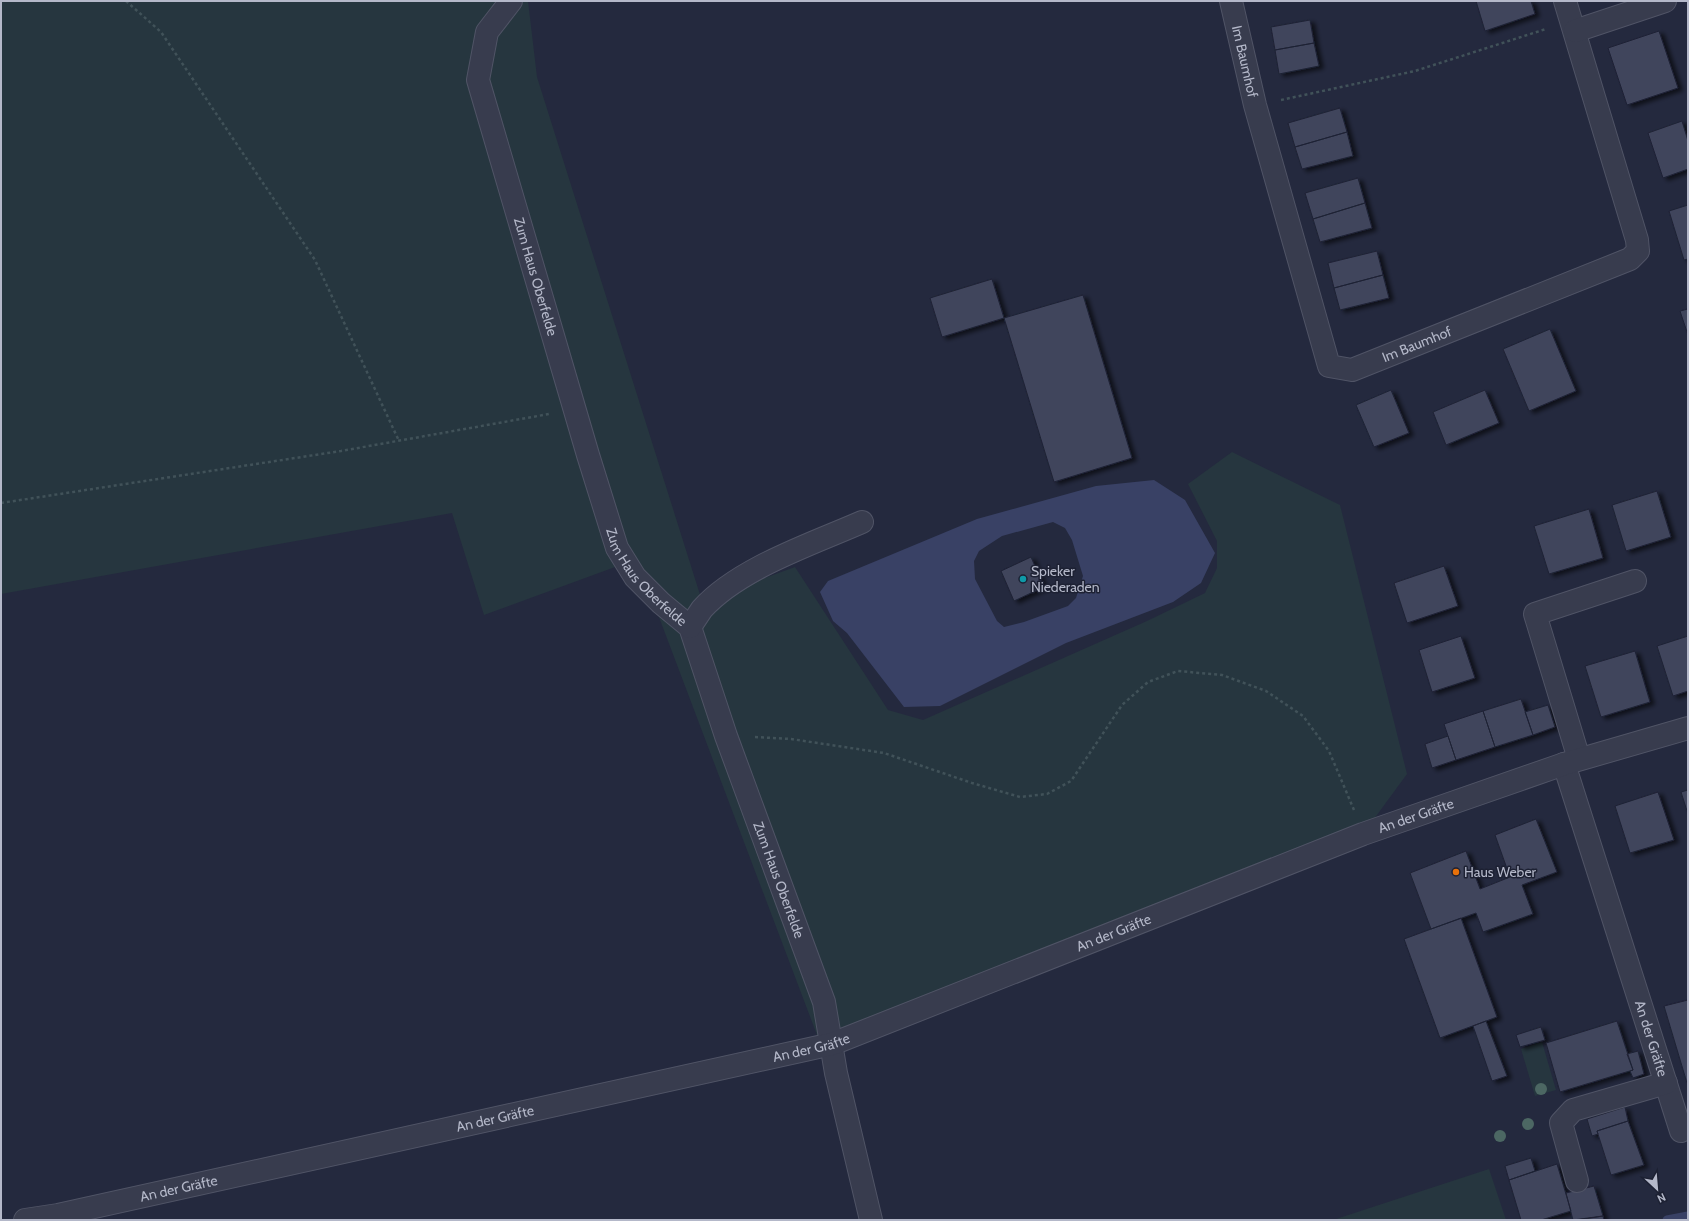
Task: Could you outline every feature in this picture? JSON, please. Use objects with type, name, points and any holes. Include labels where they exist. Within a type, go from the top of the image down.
[{"type":"street","name":"Zum Haus Oberfelde","points":[[511,1],[487,32],[478,80],[575,410],[617,548],[635,576],[661,603],[690,627],[726,736],[824,1002],[836,1073],[870,1220]]},
{"type":"street","name":"Im Baumhof","points":[[1231,1],[1255,105],[1329,366],[1352,370],[1630,259],[1638,251],[1637,240],[1570,18]]},
{"type":"street","points":[[1570,18],[1665,1]]},
{"type":"street","points":[[690,627],[702,610],[719,594],[754,570],[862,522]]},
{"type":"street","name":"An der Gräfte","points":[[1635,581],[1535,614],[1572,762],[1663,1090],[1681,1131]]},
{"type":"street","name":"An der Gräfte","points":[[25,1220],[58,1215],[832,1044],[1363,834],[1572,762],[1688,728]]},
{"type":"street","name":"An der Gräfte","points":[[1577,1181],[1561,1124],[1574,1110],[1663,1090]]},
{"type":"path","points":[[126,1],[161,32],[315,260],[399,441]]},
{"type":"path","points":[[1255,105],[1415,71],[1570,18]]},
{"type":"path","points":[[1,503],[399,441],[575,410]]},
{"type":"path","points":[[726,736],[791,739],[884,754],[972,783],[1020,796],[1047,794],[1071,781],[1122,705],[1148,682],[1178,671],[1222,674],[1266,691],[1303,716],[1329,751],[1351,799]]},
{"type":"shaded area","points":[[1,1],[528,1],[537,77],[702,601],[795,567],[888,710],[923,720],[1147,621],[1205,593],[1217,568],[1217,541],[1188,484],[1232,452],[1340,505],[1407,774],[1363,834],[820,1043],[637,559],[484,615],[452,513],[1,594]]},
{"type":"shaded area","points":[[1542,1042],[1556,1090],[1535,1096],[1521,1049]]},
{"type":"shaded area","points":[[1489,1169],[1506,1220],[1333,1220]]},
{"type":"water","points":[[1154,480],[1185,500],[1215,553],[1201,583],[1173,602],[1066,643],[940,706],[904,707],[847,633],[833,621],[820,592],[828,581],[977,519],[1096,486]],"holes":[[[1053,522],[1065,528],[1072,540],[1083,576],[1076,598],[1068,606],[1024,622],[1004,627],[997,621],[975,579],[974,561],[979,551],[1002,536]]]},
{"type":"building","points":[[1476,1],[1531,1],[1535,14],[1485,31]]},
{"type":"building","points":[[1310,20],[1314,43],[1275,50],[1271,27]]},
{"type":"building","points":[[1659,31],[1678,88],[1627,105],[1608,48]]},
{"type":"building","points":[[1314,43],[1319,66],[1279,74],[1275,50]]},
{"type":"building","points":[[1340,108],[1347,132],[1295,147],[1288,123]]},
{"type":"building","points":[[1682,121],[1688,141],[1688,169],[1663,178],[1648,133]]},
{"type":"building","points":[[1347,132],[1353,156],[1302,169],[1295,147]]},
{"type":"building","points":[[1358,178],[1365,203],[1313,219],[1305,193]]},
{"type":"building","points":[[1365,203],[1372,228],[1320,242],[1313,219]]},
{"type":"building","points":[[1688,205],[1688,259],[1684,260],[1669,211]]},
{"type":"building","points":[[1377,251],[1383,275],[1334,288],[1328,263]]},
{"type":"building","points":[[1383,275],[1389,298],[1340,310],[1334,288]]},
{"type":"building","points":[[992,279],[1004,318],[942,337],[930,298]]},
{"type":"building","points":[[1083,295],[1132,458],[1054,482],[1004,318]]},
{"type":"building","points":[[1688,309],[1688,335],[1680,311]]},
{"type":"building","points":[[1550,329],[1576,391],[1529,411],[1503,349]]},
{"type":"building","points":[[1391,390],[1409,433],[1374,447],[1356,405]]},
{"type":"building","points":[[1485,390],[1499,423],[1446,445],[1433,412]]},
{"type":"building","points":[[1657,491],[1671,537],[1626,551],[1612,505]]},
{"type":"building","points":[[1589,509],[1603,558],[1549,574],[1534,526]]},
{"type":"building","name":"Spieker Niederaden","points":[[1031,557],[1044,587],[1014,601],[1001,571]]},
{"type":"building","points":[[1444,566],[1458,606],[1407,623],[1394,583]]},
{"type":"building","points":[[1461,636],[1475,678],[1432,692],[1419,650]]},
{"type":"building","points":[[1688,636],[1688,691],[1673,696],[1657,646]]},
{"type":"building","points":[[1635,651],[1650,702],[1601,717],[1585,666]]},
{"type":"building","points":[[1521,699],[1533,735],[1495,747],[1483,711]]},
{"type":"building","points":[[1548,705],[1555,727],[1533,735],[1525,712]]},
{"type":"building","points":[[1483,711],[1495,747],[1456,760],[1444,724]]},
{"type":"building","points":[[1448,736],[1456,760],[1432,768],[1425,744]]},
{"type":"building","points":[[1688,790],[1688,814],[1681,792]]},
{"type":"building","points":[[1658,792],[1674,840],[1630,853],[1615,806]]},
{"type":"building","points":[[1536,819],[1557,872],[1522,885],[1533,914],[1483,932],[1476,913],[1431,929],[1410,873],[1466,851],[1480,889],[1510,877],[1495,835]]},
{"type":"building","points":[[1461,918],[1497,1017],[1440,1038],[1404,939]]},
{"type":"building","points":[[1688,1000],[1688,1083],[1687,1083],[1664,1006]]},
{"type":"building","points":[[1486,1021],[1507,1076],[1492,1081],[1473,1026]]},
{"type":"building","points":[[1617,1021],[1633,1070],[1560,1092],[1546,1043]]},
{"type":"building","points":[[1541,1027],[1545,1040],[1520,1047],[1516,1035]]},
{"type":"building","points":[[1638,1051],[1644,1074],[1633,1078],[1630,1071],[1633,1070],[1627,1054]]},
{"type":"building","points":[[1625,1107],[1628,1121],[1597,1131],[1598,1134],[1592,1136],[1587,1119]]},
{"type":"building","points":[[1628,1121],[1644,1165],[1611,1175],[1597,1131]]},
{"type":"building","points":[[1531,1158],[1535,1171],[1509,1180],[1505,1166]]},
{"type":"building","points":[[1557,1164],[1571,1211],[1541,1220],[1521,1220],[1509,1180]]},
{"type":"building","points":[[1594,1186],[1603,1216],[1573,1220],[1566,1193]]},
{"type":"building","points":[[1603,1216],[1604,1220],[1578,1220]]},
{"type":"waterway","points":[[1667,1220],[1688,1216]]},
{"type":"place","name":"Spieker Niederaden","points":[[1023,579]]},
{"type":"place","name":"Haus Weber","points":[[1456,872]]}]
